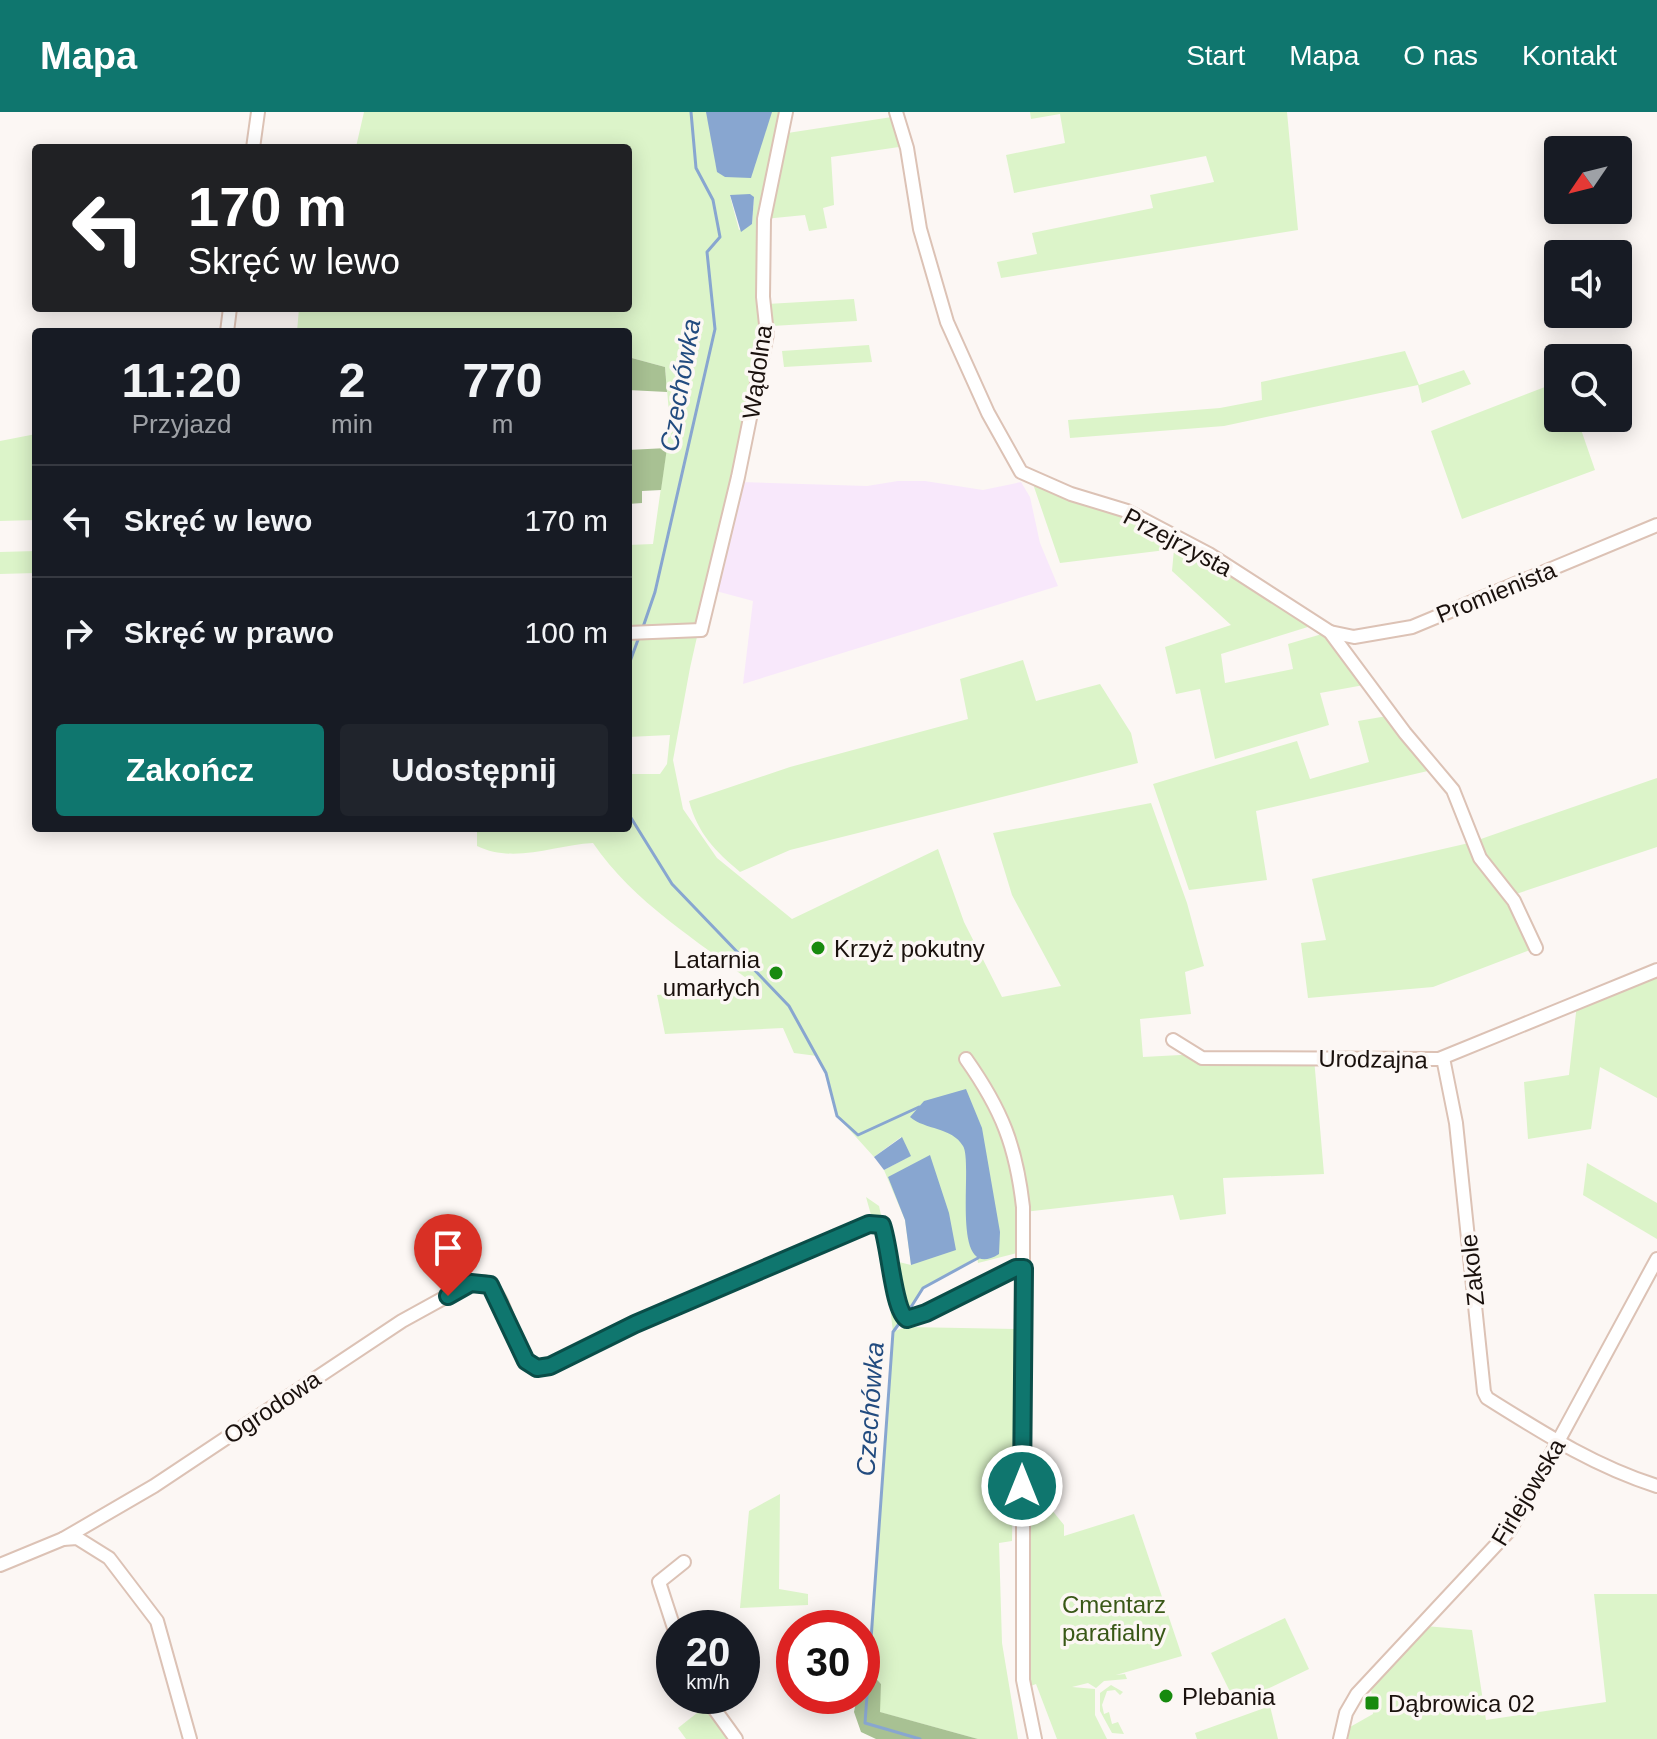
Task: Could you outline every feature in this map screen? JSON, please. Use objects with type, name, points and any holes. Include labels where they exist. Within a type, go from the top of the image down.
[{"type":"street","points":[[254,144],[258,112]]},
{"type":"street","name":"Wądolna","points":[[632,633],[701,630],[742,462],[767,334],[763,297],[764,219],[786,112]]},
{"type":"street","name":"Przejrzysta","points":[[896,112],[907,148],[920,229],[947,322],[988,413],[1021,472],[1071,494],[1127,511],[1209,554],[1330,632],[1405,733],[1453,790],[1480,858],[1514,901],[1536,948]]},
{"type":"street","name":"Promienista","points":[[1330,632],[1354,637],[1412,627],[1657,525]]},
{"type":"street","name":"Urodzajna","points":[[1173,1040],[1202,1058],[1403,1062],[1443,1058],[1657,970]]},
{"type":"street","name":"Zakole","points":[[1443,1058],[1456,1123],[1484,1392],[1487,1398],[1559,1443],[1616,1473],[1657,1486]]},
{"type":"street","points":[[966,1059],[999,1111],[1018,1158],[1023,1207],[1023,1680],[1035,1739]]},
{"type":"street","name":"Ogrodowa","points":[[0,1565],[63,1539],[154,1486],[402,1321],[471,1283],[484,1282],[495,1290],[526,1361],[537,1368],[550,1366],[635,1324],[869,1224],[882,1225],[892,1261],[898,1311],[907,1319],[913,1319],[1016,1268],[1024,1268]]},
{"type":"street","name":"Firlejowska","points":[[1340,1739],[1353,1698],[1507,1534],[1657,1259]]},
{"type":"street","points":[[63,1539],[77,1538],[109,1558],[149,1607],[166,1645],[190,1739]]},
{"type":"street","points":[[668,1610],[659,1582],[684,1562]]},
{"type":"street","points":[[718,1714],[736,1739]]},
{"type":"shaded area","points":[[925,481],[983,490],[1021,482],[1030,497],[1040,543],[1058,586],[743,684],[753,601],[716,591],[741,482],[867,486]]},
{"type":"green space","points":[[364,112],[782,112],[762,191],[759,244],[764,338],[690,668],[673,760],[683,809],[717,858],[792,919],[938,849],[964,922],[1002,997],[1061,986],[1012,895],[993,833],[1151,803],[1187,903],[1204,966],[1185,972],[1191,1014],[1140,1019],[1143,1057],[1199,1054],[1314,1058],[1324,1174],[1223,1178],[1226,1214],[1180,1220],[1173,1195],[1024,1212],[1025,1251],[978,1263],[977,1257],[923,1288],[894,1331],[907,1327],[1016,1329],[1012,1541],[999,1543],[1002,1643],[1018,1739],[978,1739],[880,1712],[880,1610],[873,1610],[893,1332],[885,1265],[866,1197],[879,1206],[886,1237],[899,1262],[911,1265],[905,1220],[884,1170],[910,1156],[901,1137],[874,1157],[837,1116],[826,1073],[817,1056],[794,1053],[783,1028],[665,1034],[657,995],[754,984],[647,902],[627,884],[593,843],[520,853],[491,851],[477,846],[477,832],[632,832],[632,774],[660,774],[667,764],[670,735],[632,737],[632,545],[653,544],[670,424],[665,367],[632,358],[632,328],[297,328],[299,312],[632,312],[632,144],[357,144]],"holes":[[[730,196],[754,197],[752,224],[739,230]]]},
{"type":"green space","points":[[1030,112],[1287,112],[1298,230],[1001,278],[997,262],[1037,254],[1032,233],[1153,208],[1150,195],[1214,182],[1206,156],[1014,193],[1006,155],[1065,143],[1060,114],[1031,119]]},
{"type":"green space","points":[[892,117],[899,147],[831,157],[834,205],[823,208],[827,228],[809,231],[805,215],[764,219],[781,134]]},
{"type":"green space","points":[[854,299],[857,321],[772,326],[767,304]]},
{"type":"green space","points":[[869,345],[872,362],[784,367],[782,351]]},
{"type":"green space","points":[[1405,351],[1419,385],[1464,370],[1471,384],[1422,403],[1418,385],[1224,426],[1070,438],[1068,420],[1220,408],[1262,400],[1261,382]]},
{"type":"green space","points":[[632,358],[665,367],[667,392],[632,390]]},
{"type":"green space","points":[[1544,387],[1544,432],[1582,432],[1595,470],[1462,519],[1431,431]]},
{"type":"green space","points":[[32,435],[32,520],[0,521],[0,441]]},
{"type":"green space","points":[[667,448],[661,490],[642,491],[642,503],[632,504],[632,450]]},
{"type":"green space","points":[[1032,481],[1128,516],[1208,558],[1311,626],[1221,654],[1225,683],[1293,669],[1288,644],[1322,634],[1330,636],[1364,685],[1320,693],[1329,725],[1215,759],[1200,689],[1176,694],[1165,647],[1231,625],[1172,571],[1174,549],[1060,563]]},
{"type":"green space","points":[[32,551],[32,573],[0,574],[0,552]]},
{"type":"green space","points":[[1023,660],[1036,701],[1100,684],[1131,733],[1138,763],[790,850],[740,872],[715,849],[697,823],[689,801],[790,767],[968,719],[960,679]]},
{"type":"green space","points":[[1387,716],[1432,770],[1256,811],[1267,880],[1189,890],[1153,784],[1297,741],[1310,779],[1369,762],[1358,721]]},
{"type":"green space","points":[[1657,778],[1657,847],[1513,895],[1482,854],[1478,840]]},
{"type":"green space","points":[[1469,843],[1506,898],[1530,950],[1433,987],[1308,998],[1301,943],[1326,940],[1312,879]]},
{"type":"green space","points":[[1657,974],[1657,1098],[1600,1067],[1591,1129],[1528,1139],[1524,1082],[1569,1075],[1577,1004]]},
{"type":"green space","points":[[1587,1163],[1657,1203],[1657,1239],[1583,1195]]},
{"type":"green space","name":"Cmentarz parafialny","points":[[1028,1493],[1047,1504],[1064,1525],[1064,1536],[1134,1514],[1182,1656],[1116,1675],[1125,1674],[1127,1679],[1104,1681],[1096,1688],[1088,1683],[1072,1687],[1095,1689],[1095,1715],[1107,1739],[1057,1739],[1036,1684],[1028,1687]]},
{"type":"green space","points":[[780,1494],[779,1589],[808,1594],[808,1605],[740,1608],[749,1511]]},
{"type":"green space","points":[[1594,1594],[1657,1594],[1657,1739],[1348,1739],[1350,1727],[1373,1714],[1371,1687],[1425,1626],[1472,1630],[1486,1720],[1606,1702]]},
{"type":"green space","points":[[1285,1618],[1309,1669],[1236,1704],[1211,1653]]},
{"type":"green space","points":[[1111,1685],[1123,1692],[1120,1695],[1115,1690],[1107,1691],[1102,1705],[1104,1714],[1109,1712],[1112,1724],[1118,1722],[1124,1734],[1112,1733],[1100,1711],[1100,1693]]},
{"type":"green space","points":[[1270,1706],[1278,1739],[1197,1739],[1195,1733]]},
{"type":"green space","points":[[880,1712],[978,1739],[876,1739],[861,1732],[855,1714]]},
{"type":"green space","points":[[696,1714],[719,1714],[736,1739],[686,1739],[678,1728]]},
{"type":"water","points":[[706,112],[772,112],[751,178],[725,177],[717,172]]},
{"type":"water","points":[[750,194],[754,197],[752,224],[741,232],[730,195]]},
{"type":"water","points":[[966,1089],[982,1128],[1000,1232],[999,1254],[983,1259],[973,1253],[968,1239],[966,1157],[963,1146],[952,1135],[910,1117],[924,1101]]},
{"type":"water","points":[[902,1137],[911,1156],[884,1170],[874,1157]]},
{"type":"water","points":[[930,1155],[949,1213],[956,1250],[911,1265],[905,1220],[888,1177]]},
{"type":"waterway","name":"Czechówka","points":[[642,630],[655,592],[715,329],[707,252],[720,237],[713,200],[696,168],[691,112]]},
{"type":"waterway","name":"Czechówka","points":[[632,656],[639,637]]},
{"type":"waterway","name":"Czechówka","points":[[632,819],[672,884],[789,1006],[826,1073],[837,1116],[858,1135],[919,1107]]},
{"type":"waterway","name":"Czechówka","points":[[906,1315],[923,1288],[978,1258]]},
{"type":"waterway","name":"Czechówka","points":[[901,1321],[893,1332],[865,1723],[920,1739]]},
{"type":"place","name":"Krzyż pokutny","points":[[818,948]]},
{"type":"place","name":"Latarnia umarłych","points":[[776,973]]},
{"type":"place","name":"Plebania","points":[[1166,1696]]},
{"type":"place","name":"Dąbrowica 02","points":[[1372,1703]]},
{"type":"route","points":[[448,1296],[471,1283],[490,1285],[526,1361],[531,1366],[544,1368],[635,1324],[869,1224],[882,1225],[892,1261],[895,1301],[898,1311],[907,1319],[926,1313],[1016,1268],[1024,1268],[1021,1323],[1022,1486]]}]
